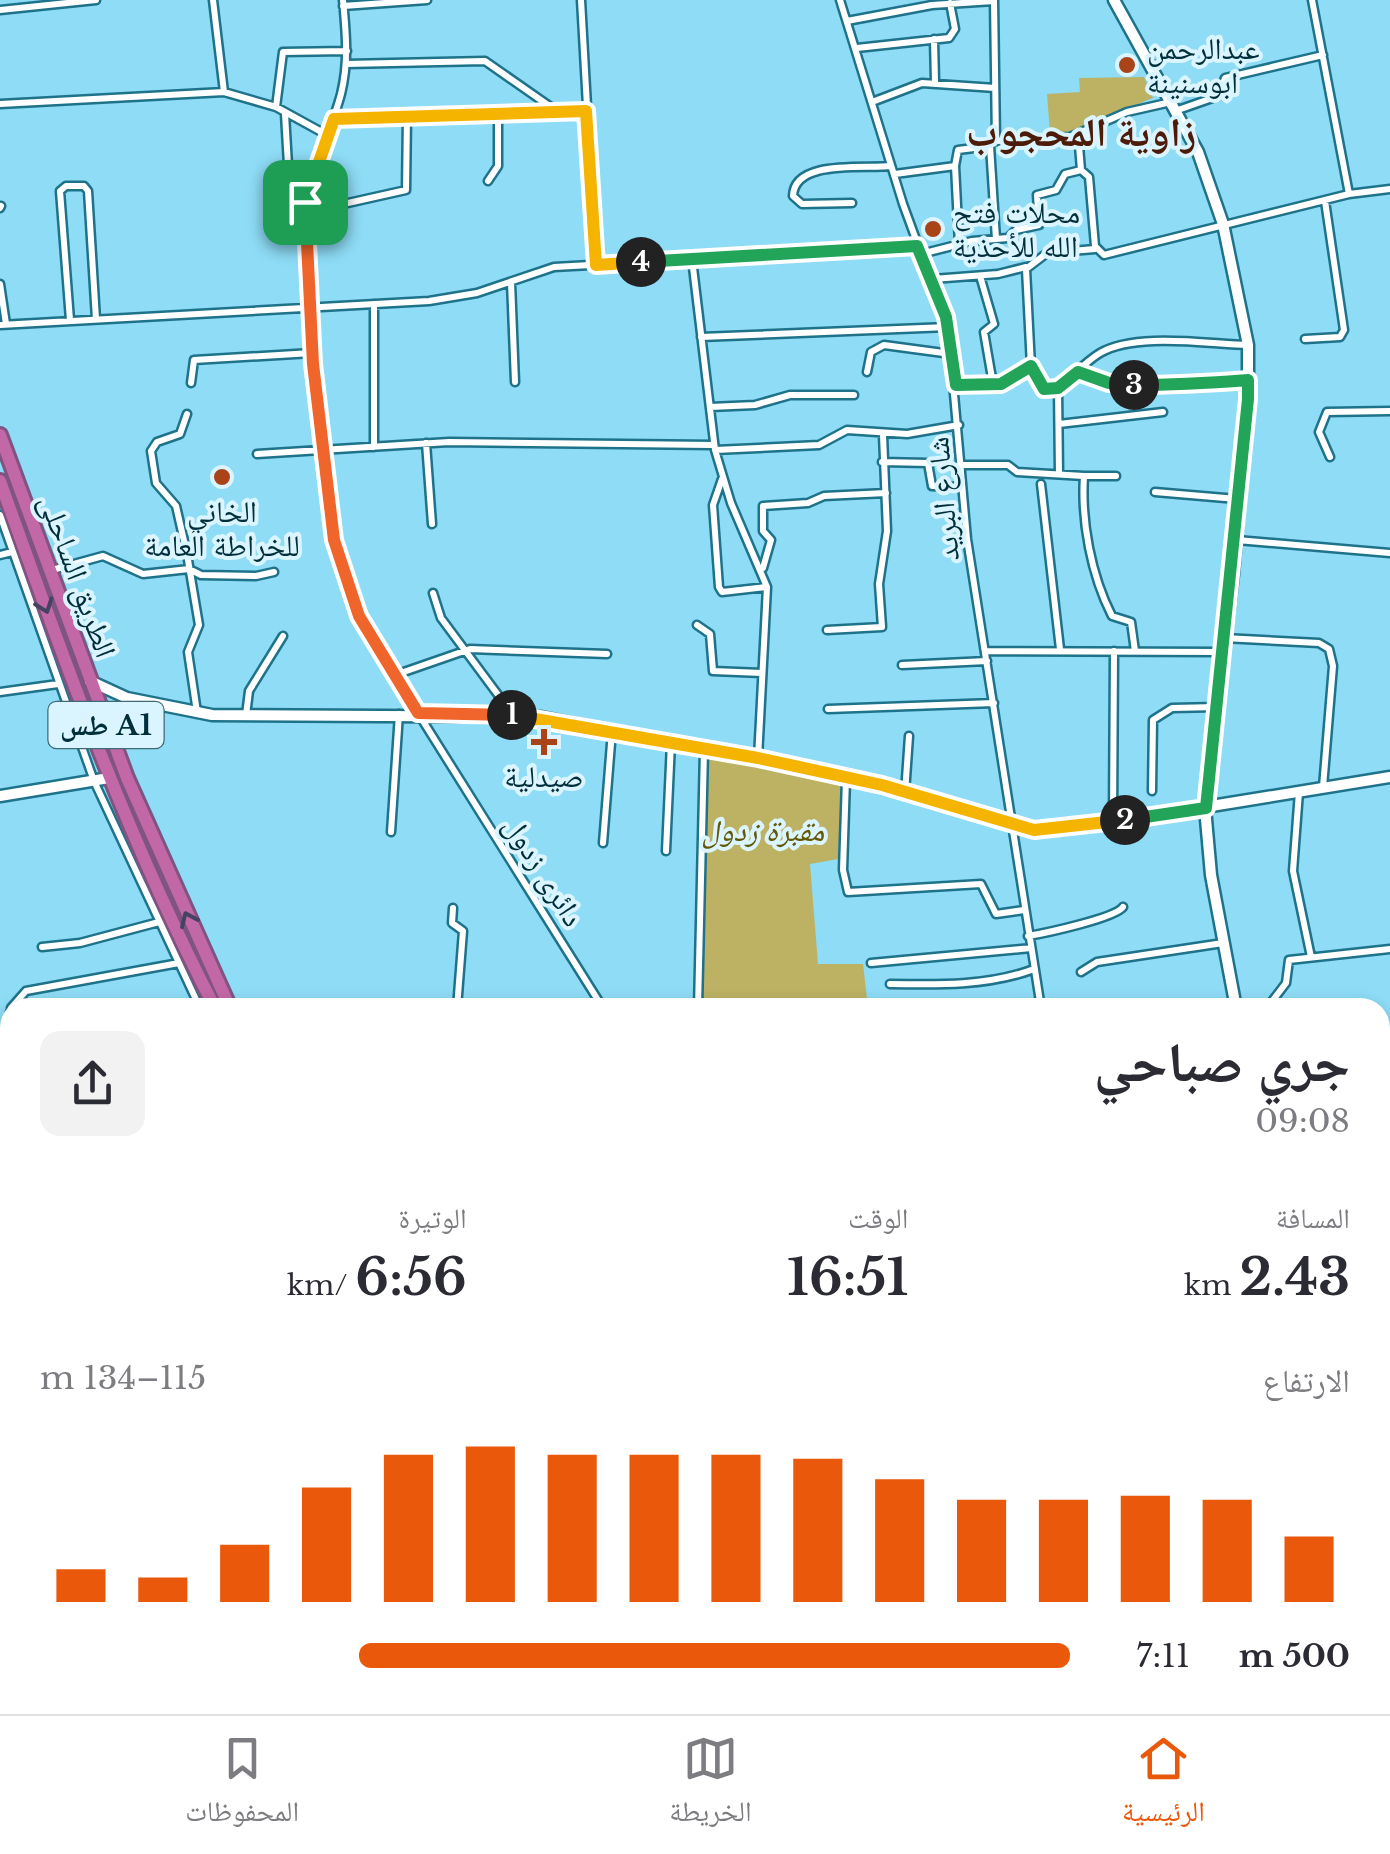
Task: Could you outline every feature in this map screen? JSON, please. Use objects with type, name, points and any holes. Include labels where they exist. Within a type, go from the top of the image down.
[{"type":"highway","name":"الطريق الساحلى","points":[[0,435],[4,455],[103,717],[225,998]]},
{"type":"highway","name":"الطريق الساحلى","points":[[0,481],[109,778],[184,962],[208,998]]},
{"type":"street","points":[[0,10],[96,0]]},
{"type":"street","points":[[213,0],[224,92]]},
{"type":"street","points":[[285,113],[290,199],[305,202],[334,119],[346,64],[343,3],[426,0]]},
{"type":"street","points":[[581,0],[596,265]]},
{"type":"street","name":"شارع البريد","points":[[840,0],[919,250],[934,278],[948,327],[962,488],[1040,998]]},
{"type":"street","points":[[1114,0],[1176,105],[1223,224],[1248,345],[1236,540],[1206,808],[1208,853],[1234,998]]},
{"type":"street","points":[[1312,0],[1349,194]]},
{"type":"street","points":[[848,21],[932,2],[994,1],[992,143],[996,239]]},
{"type":"street","points":[[857,48],[948,38],[954,32],[950,3]]},
{"type":"street","points":[[934,40],[935,82]]},
{"type":"street","points":[[276,106],[282,52],[347,51]]},
{"type":"street","points":[[959,244],[955,166],[958,150],[1078,134],[1127,112],[1218,96],[1225,78],[1324,55]]},
{"type":"street","points":[[346,64],[485,61],[558,112]]},
{"type":"street","points":[[872,102],[910,84],[935,82],[974,89],[995,88]]},
{"type":"street","points":[[0,104],[224,92],[276,106],[328,134]]},
{"type":"street","points":[[334,119],[586,111]]},
{"type":"street","points":[[348,203],[406,190],[406,116]]},
{"type":"street","points":[[488,181],[499,162],[498,116]]},
{"type":"street","points":[[1078,134],[1081,170],[1089,176],[1096,249]]},
{"type":"street","points":[[852,203],[802,204],[793,196],[794,185],[802,175],[812,172],[955,166]]},
{"type":"street","points":[[0,284],[3,324],[309,310],[456,297],[554,267],[919,250],[996,239],[1039,225],[1037,195],[1056,190],[1066,174],[1081,170]]},
{"type":"street","points":[[70,320],[60,190],[66,186],[84,186],[88,191],[96,319]]},
{"type":"street","points":[[934,278],[980,276],[1027,267],[1047,253],[1096,249],[1108,255],[1349,194],[1390,189]]},
{"type":"street","points":[[1305,338],[1340,337],[1344,330],[1325,201]]},
{"type":"street","name":"دائرى زدول","points":[[305,202],[321,451],[334,540],[346,583],[365,628],[597,998]]},
{"type":"street","points":[[692,259],[722,479],[767,586],[758,758]]},
{"type":"street","points":[[1027,267],[1023,277],[1031,366],[1042,388],[1058,388],[1101,352],[1136,344],[1248,345]]},
{"type":"street","points":[[980,276],[994,324],[984,332],[993,384]]},
{"type":"street","points":[[510,282],[515,382]]},
{"type":"street","points":[[374,304],[374,447]]},
{"type":"street","points":[[701,337],[948,327]]},
{"type":"street","points":[[867,372],[871,352],[884,345],[951,354]]},
{"type":"street","points":[[191,383],[194,360],[312,353]]},
{"type":"street","points":[[956,385],[1001,384],[1031,366]]},
{"type":"street","points":[[1078,372],[1118,384],[1176,387],[1193,381],[1248,380]]},
{"type":"street","points":[[1058,388],[1060,474]]},
{"type":"street","points":[[710,407],[755,405],[790,395],[854,395]]},
{"type":"street","points":[[1330,457],[1320,432],[1327,412],[1390,411]]},
{"type":"street","points":[[1059,424],[1163,412]]},
{"type":"street","points":[[187,414],[180,434],[157,442],[151,452],[156,483],[176,506],[199,626],[188,652],[197,712]]},
{"type":"street","points":[[257,454],[426,443],[818,445],[848,430],[883,434],[959,425]]},
{"type":"street","points":[[827,630],[882,627],[879,584],[884,559],[886,494],[883,434]]},
{"type":"street","points":[[426,443],[432,524]]},
{"type":"street","points":[[882,462],[928,463],[932,486],[962,488]]},
{"type":"street","points":[[962,465],[1008,465],[1017,472],[1116,476]]},
{"type":"street","points":[[1084,476],[1084,518],[1095,568],[1112,616],[1131,622],[1136,651]]},
{"type":"street","points":[[722,479],[713,505],[719,587],[726,592],[767,586]]},
{"type":"street","points":[[1041,484],[1060,649]]},
{"type":"street","points":[[1155,492],[1237,499]]},
{"type":"street","points":[[762,569],[771,540],[764,531],[763,506],[808,502],[824,496],[886,494]]},
{"type":"street","points":[[0,514],[94,782],[159,922],[184,962],[197,998]]},
{"type":"street","points":[[1236,540],[1390,554]]},
{"type":"street","points":[[0,556],[12,552]]},
{"type":"street","points":[[50,570],[103,556],[143,574],[189,570],[201,575],[274,572]]},
{"type":"street","points":[[433,593],[441,618],[513,715]]},
{"type":"street","points":[[697,625],[710,634],[713,671],[762,673]]},
{"type":"street","points":[[246,717],[249,691],[283,636]]},
{"type":"street","points":[[1224,638],[1318,642],[1329,650],[1332,666],[1323,788]]},
{"type":"street","points":[[395,675],[464,651],[560,649],[607,654]]},
{"type":"street","points":[[985,651],[1222,652]]},
{"type":"street","points":[[1113,822],[1114,652]]},
{"type":"street","points":[[902,665],[987,660]]},
{"type":"street","points":[[89,681],[127,698],[246,717],[513,715],[612,730],[846,778],[1046,830],[1390,777]]},
{"type":"street","points":[[0,692],[58,684]]},
{"type":"street","points":[[103,717],[107,706],[127,698]]},
{"type":"street","points":[[828,710],[994,703]]},
{"type":"street","points":[[1152,791],[1153,720],[1172,708],[1218,708]]},
{"type":"street","points":[[392,832],[399,714]]},
{"type":"street","points":[[603,842],[612,730]]},
{"type":"street","points":[[906,793],[908,736]]},
{"type":"street","points":[[666,851],[671,743]]},
{"type":"street","points":[[698,998],[704,749]]},
{"type":"street","points":[[0,796],[109,778]]},
{"type":"street","points":[[846,778],[843,870],[848,892],[981,884],[996,914],[1024,910]]},
{"type":"street","points":[[1299,792],[1294,870],[1311,957]]},
{"type":"street","points":[[1028,936],[1078,921],[1108,919],[1123,907]]},
{"type":"street","points":[[453,908],[452,923],[463,932],[457,998]]},
{"type":"street","points":[[42,946],[80,944],[159,922]]},
{"type":"street","points":[[1080,972],[1097,962],[1223,943]]},
{"type":"street","points":[[871,963],[1031,948]]},
{"type":"street","points":[[1275,998],[1286,983],[1288,961],[1390,949]]},
{"type":"street","points":[[21,998],[26,991],[206,959]]},
{"type":"street","points":[[890,984],[956,984],[1011,978],[1034,970]]},
{"type":"green space","points":[[1144,77],[1153,98],[1084,128],[1050,133],[1047,94],[1080,92],[1079,78]]},
{"type":"green space","name":"مقبرة زدول","points":[[708,758],[842,785],[838,859],[810,864],[818,964],[863,964],[867,998],[702,998]]},
{"type":"place","name":"عبدالرحمن ابوسنينة","points":[[1127,65]]},
{"type":"place","name":"محلات فتح الله للأحذية","points":[[933,229]]},
{"type":"place","name":"الخاني للخراطة العامة","points":[[222,477]]},
{"type":"place","name":"صيدلية","points":[[544,742]]},
{"type":"district","name":"زاوية المحجوب","points":[[1081,132]]},
{"type":"route","points":[[586,111],[596,265],[810,256],[917,246],[934,278],[946,317],[956,385],[1001,384],[1031,366],[1044,389],[1058,388],[1078,372],[1118,384],[1176,387],[1193,381],[1248,380],[1233,574],[1206,808],[1034,830],[882,785],[612,730],[528,716],[418,713],[359,616],[334,540],[324,490],[313,364],[304,249],[305,202],[334,119],[586,111]]}]
